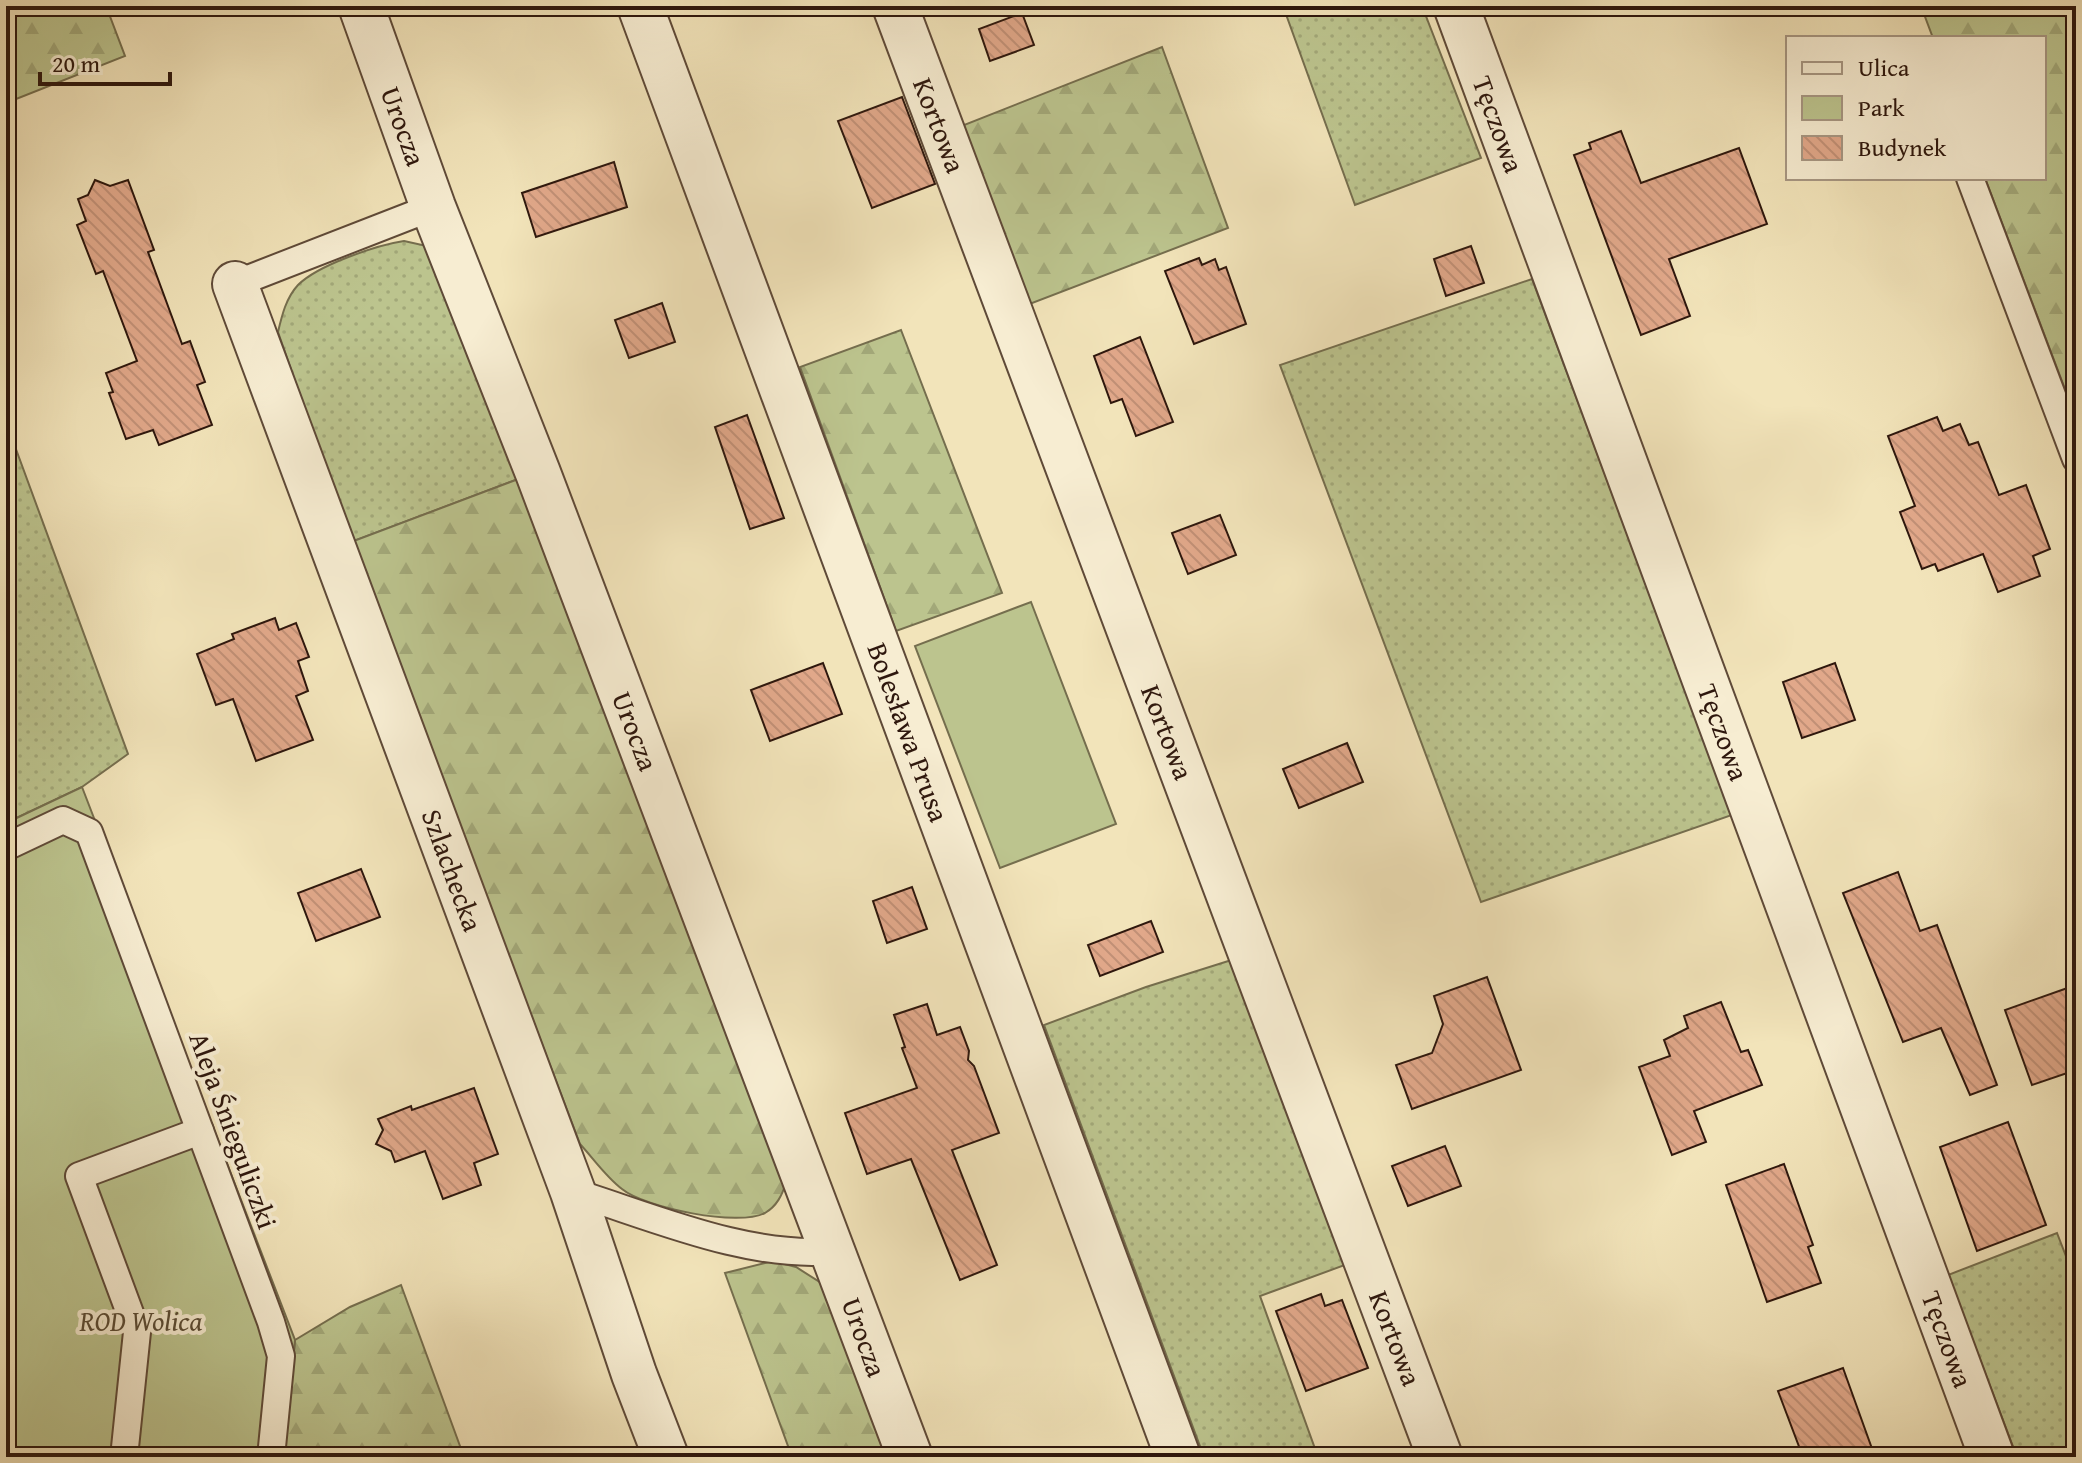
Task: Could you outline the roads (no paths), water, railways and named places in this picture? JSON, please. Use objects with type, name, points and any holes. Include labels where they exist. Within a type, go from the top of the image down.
[{"type":"street","name":"Urocza","points":[[361,6],[433,207],[544,488],[910,1457]]},
{"type":"street","name":"Bolesława Prusa","points":[[640,6],[1178,1457]]},
{"type":"street","name":"Kortowa","points":[[895,6],[1440,1457]]},
{"type":"street","name":"Tęczowa","points":[[1456,6],[1992,1457]]},
{"type":"street","name":"Szlachecka","points":[[235,284],[573,1192],[634,1374],[666,1457]]},
{"type":"lane","points":[[1971,180],[2076,459]]},
{"type":"lane","points":[[235,284],[433,207]]},
{"type":"lane","name":"Aleja Śnieguliczki","points":[[6,847],[63,820],[89,832],[281,1356],[271,1457]]},
{"type":"lane","points":[[124,1457],[137,1332],[79,1176],[200,1131]]},
{"type":"lane","points":[[573,1192],[749,1247],[803,1254],[833,1251]]},
{"type":"park label","name":"ROD Wolica","points":[[141,1320]]}]
